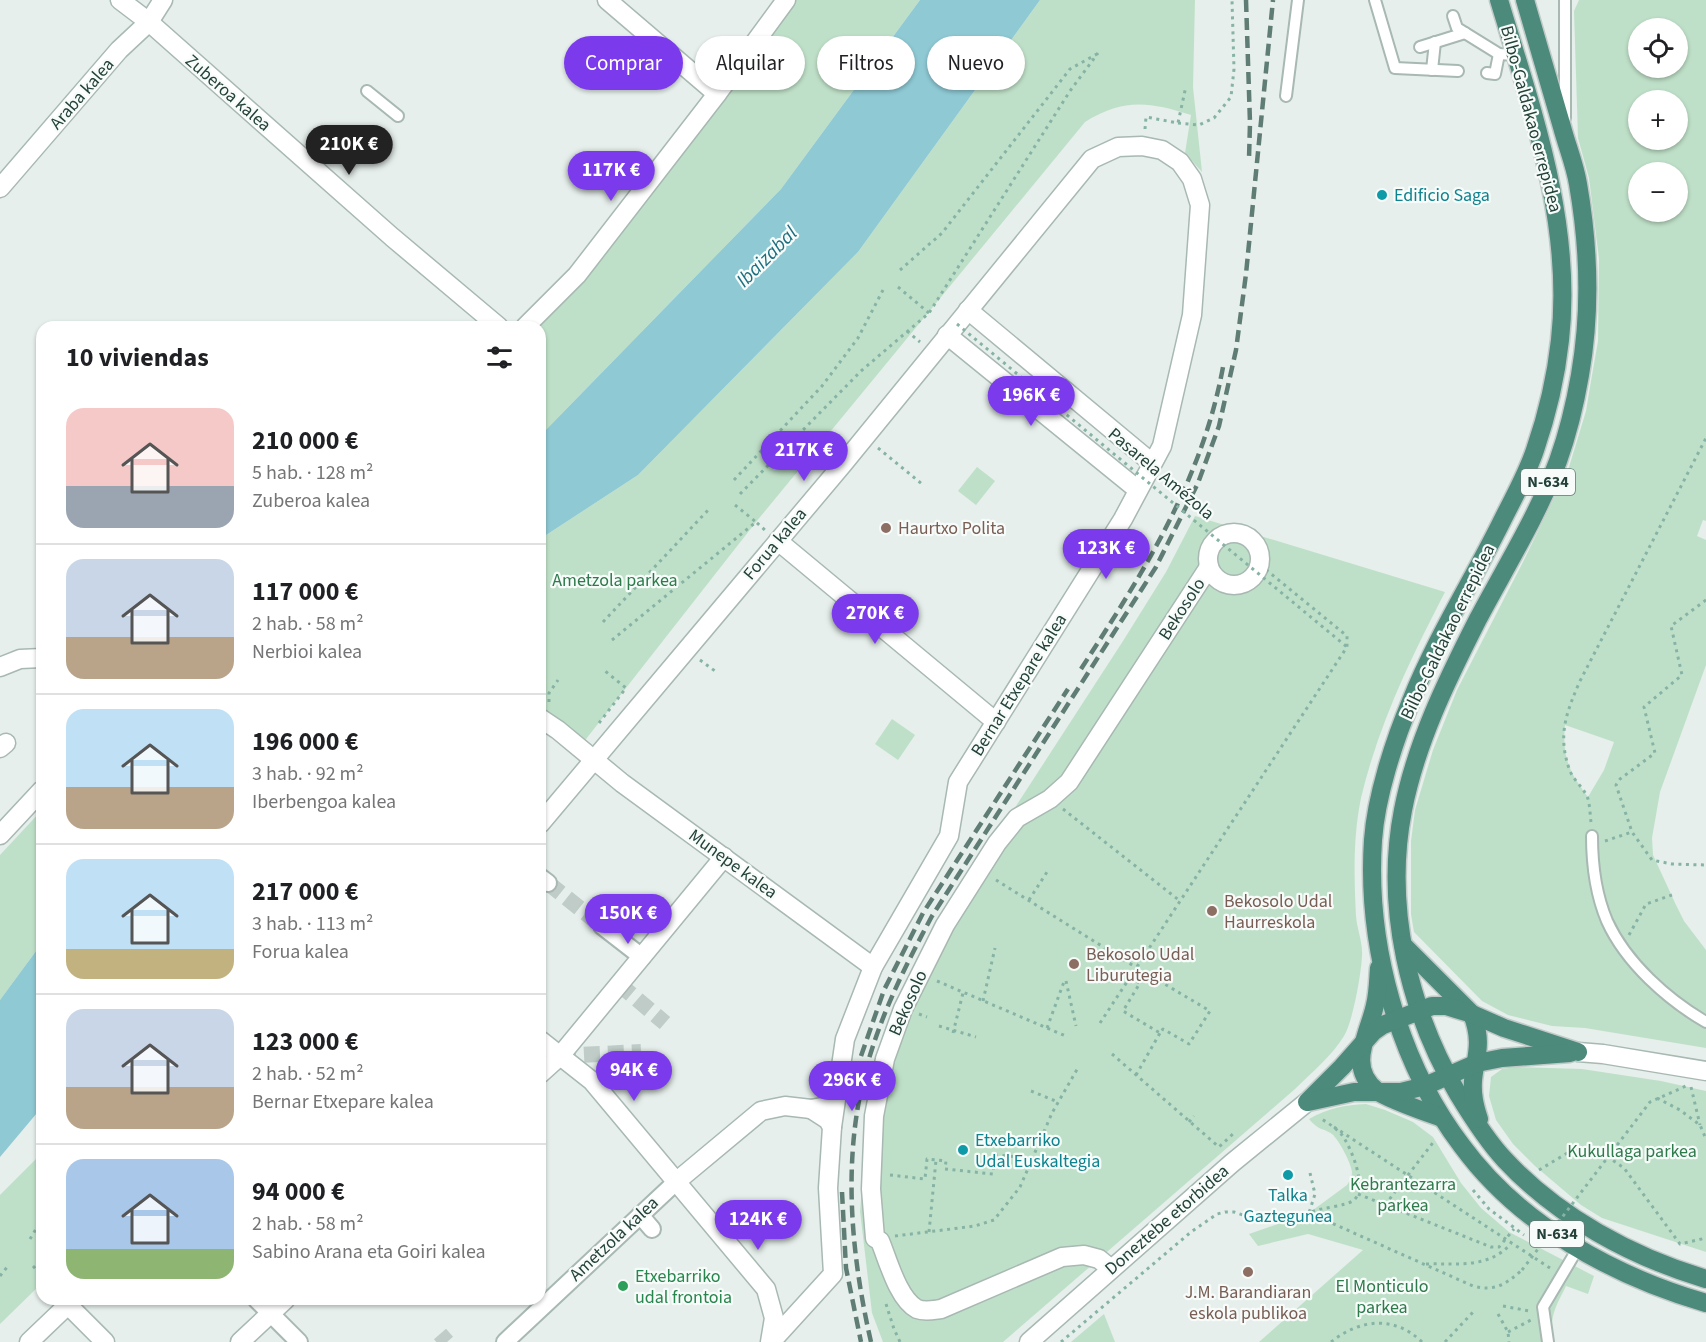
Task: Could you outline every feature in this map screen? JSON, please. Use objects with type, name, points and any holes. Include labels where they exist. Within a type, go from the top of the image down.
[{"type":"highway","name":"Bilbo-Galdakao errepidea","points":[[1499,0],[1507,54],[1551,181],[1562,261],[1561,338],[1549,402],[1534,453],[1419,684],[1404,720],[1379,802],[1373,837],[1374,918],[1397,1019],[1440,1127],[1487,1176],[1527,1212],[1578,1248],[1639,1280],[1706,1303]]},
{"type":"highway","name":"Bilbo-Galdakao errepidea","points":[[1525,0],[1577,180],[1587,260],[1586,340],[1575,398],[1557,462],[1512,556],[1445,685],[1421,746],[1403,808],[1398,839],[1398,915],[1407,968],[1419,1011],[1448,1076],[1483,1132],[1504,1160],[1538,1191],[1593,1230],[1648,1258],[1706,1279]]},
{"type":"highway","points":[[1403,945],[1472,1014],[1479,1040],[1473,1100],[1483,1132]]},
{"type":"highway","points":[[1381,955],[1375,1006],[1362,1045],[1362,1070],[1366,1079],[1378,1092],[1440,1127]]},
{"type":"highway","points":[[1311,1109],[1362,1045],[1383,1025],[1432,1006],[1446,1006],[1472,1014],[1504,1028],[1578,1052]]},
{"type":"highway","points":[[1311,1109],[1354,1092],[1401,1092],[1425,1086],[1477,1064],[1502,1058],[1578,1052]]},
{"type":"street","name":"Zuberoa kalea","points":[[120,0],[149,22],[392,237],[492,321]]},
{"type":"street","name":"Araba kalea","points":[[0,188],[119,51],[149,22],[163,0]]},
{"type":"street","points":[[607,0],[717,94]]},
{"type":"street","points":[[531,321],[577,275],[717,94],[786,0]]},
{"type":"street","name":"Bernar Etxepare kalea","points":[[770,1342],[833,1274],[828,1188],[832,1127],[845,1039],[873,967],[949,836],[958,782],[1123,519],[1161,446],[1192,315],[1200,206],[1192,179],[1180,162],[1162,150],[1142,146],[1118,147],[1092,159]]},
{"type":"street","name":"Forua kalea","points":[[546,817],[778,541],[1092,159]]},
{"type":"street","points":[[957,323],[1152,463]]},
{"type":"street","points":[[957,323],[1138,490]]},
{"type":"street","points":[[1243,534],[1257,546],[1260,555],[1259,564],[1252,577],[1242,584],[1233,585],[1221,581],[1214,576],[1209,567],[1210,548],[1224,535],[1243,534]]},
{"type":"street","points":[[778,541],[996,722]]},
{"type":"street","name":"Bekosolo","points":[[1111,1269],[1099,1258],[1083,1255],[1062,1257],[941,1309],[918,1310],[902,1294],[880,1241],[875,1238],[871,1189],[874,1116],[885,1059],[903,1009],[945,925],[1017,818],[1050,799],[1070,782],[1209,567]]},
{"type":"street","points":[[0,667],[20,659],[36,658]]},
{"type":"street","points":[[546,722],[593,761]]},
{"type":"street","name":"Munepe kalea","points":[[593,761],[873,967]]},
{"type":"street","points":[[0,835],[36,797]]},
{"type":"street","points":[[0,811],[22,812]]},
{"type":"street","points":[[546,1069],[560,1056],[724,857]]},
{"type":"street","points":[[602,926],[642,957]]},
{"type":"street","points":[[546,1045],[592,1082],[674,1184],[766,1289],[774,1318],[770,1342]]},
{"type":"street","points":[[1578,1052],[1706,1071]]},
{"type":"street","points":[[811,1109],[827,1106],[838,1092]]},
{"type":"street","name":"Ametzola kalea","points":[[546,1296],[761,1111],[785,1106],[811,1109]]},
{"type":"street","points":[[811,1109],[828,1120],[832,1127]]},
{"type":"street","name":"Doneztebe etorbidea","points":[[1029,1342],[1232,1163],[1311,1109]]},
{"type":"street","points":[[640,1215],[652,1230]]},
{"type":"street","points":[[29,1342],[68,1305]]},
{"type":"street","points":[[74,1305],[105,1342]]},
{"type":"street","points":[[262,1305],[299,1342]]},
{"type":"street","points":[[240,1342],[279,1305]]},
{"type":"street","name":"Ametzola kalea","points":[[505,1342],[536,1305]]},
{"type":"lane","points":[[1286,96],[1298,0]]},
{"type":"lane","points":[[1375,0],[1396,54],[1395,68],[1458,71]]},
{"type":"lane","points":[[1565,0],[1566,142]]},
{"type":"lane","points":[[1453,16],[1457,28],[1507,54],[1495,74],[1487,73]]},
{"type":"lane","points":[[1420,46],[1466,33]]},
{"type":"lane","points":[[1432,70],[1435,42]]},
{"type":"lane","points":[[366,91],[398,116]]},
{"type":"lane","points":[[1592,841],[1596,887],[1607,922],[1623,947],[1655,984],[1706,1022]]},
{"type":"lane","points":[[1548,1342],[1543,1307],[1578,1248]]},
{"type":"path","points":[[1142,146],[1146,117],[1199,125],[1214,118],[1231,97],[1234,69],[1232,0]]},
{"type":"path","points":[[740,494],[861,371],[929,312],[1070,91],[1098,53],[1070,69],[942,233],[900,270]]},
{"type":"path","points":[[1178,123],[1186,86]]},
{"type":"path","points":[[898,286],[929,312]]},
{"type":"path","points":[[734,480],[822,386],[858,338],[883,291]]},
{"type":"path","name":"Pasarela Amézola","points":[[957,323],[1347,647]]},
{"type":"path","points":[[1632,832],[1592,841],[1587,797],[1571,773],[1566,755],[1564,743],[1566,714],[1580,681],[1706,438]]},
{"type":"path","points":[[894,461],[922,484]]},
{"type":"path","points":[[735,506],[778,541]]},
{"type":"path","points":[[603,622],[710,508]]},
{"type":"path","points":[[612,640],[756,522]]},
{"type":"path","points":[[1100,1023],[1347,647],[1347,636],[1259,564]]},
{"type":"path","points":[[1706,600],[1671,626],[1682,675],[1644,707],[1655,753],[1620,779],[1616,785],[1632,832],[1652,860],[1672,864],[1706,865]]},
{"type":"path","points":[[599,723],[626,688],[605,671]]},
{"type":"path","points":[[1050,799],[1180,901]]},
{"type":"path","points":[[980,870],[1137,968]]},
{"type":"path","points":[[1029,900],[1047,872]]},
{"type":"path","points":[[1623,947],[1646,904],[1672,895]]},
{"type":"path","points":[[1168,920],[1173,922]]},
{"type":"path","points":[[983,1001],[995,948]]},
{"type":"path","points":[[1136,1075],[1163,1029],[1190,1044],[1210,1011],[1146,973],[1123,1011],[1160,1033]]},
{"type":"path","points":[[920,974],[1068,1037]]},
{"type":"path","points":[[1130,978],[1140,983]]},
{"type":"path","points":[[1047,1028],[1065,979],[1076,1026]]},
{"type":"path","points":[[953,1031],[963,993]]},
{"type":"path","points":[[939,1026],[976,1037]]},
{"type":"path","points":[[1112,1054],[1219,1147],[1234,1132]]},
{"type":"path","points":[[875,1238],[975,1226],[994,1220],[1020,1187],[1058,1102],[1079,1066]]},
{"type":"path","points":[[1309,1213],[1483,1289],[1491,1289],[1503,1285],[1522,1270],[1650,1102],[1690,1084],[1706,1140]]},
{"type":"path","points":[[1031,1091],[1058,1102]]},
{"type":"path","points":[[1658,1098],[1680,1110],[1700,1125]]},
{"type":"path","points":[[1311,1109],[1334,1127],[1562,1276]]},
{"type":"path","points":[[1190,1122],[1194,1116]]},
{"type":"path","points":[[1061,1342],[1191,1232],[1217,1214],[1234,1212],[1257,1220],[1268,1221],[1351,1202],[1358,1194],[1360,1187],[1358,1171],[1343,1137],[1334,1127]]},
{"type":"path","points":[[1384,1205],[1440,1127]]},
{"type":"path","points":[[887,1175],[925,1179],[927,1160],[946,1161],[945,1169],[993,1173],[997,1137]]},
{"type":"path","points":[[1539,1170],[1574,1149],[1592,1150],[1624,1168],[1680,1244],[1706,1238]]},
{"type":"path","points":[[995,1155],[1033,1159]]},
{"type":"path","points":[[929,1232],[936,1160]]},
{"type":"path","points":[[1309,1213],[1315,1194],[1310,1173]]},
{"type":"path","points":[[1358,1194],[1491,1247],[1498,1247],[1514,1229],[1489,1209],[1469,1186]]},
{"type":"path","points":[[30,1239],[36,1229]]},
{"type":"path","points":[[1424,1264],[1481,1262],[1501,1254],[1511,1244]]},
{"type":"path","points":[[0,1276],[8,1266]]},
{"type":"path","points":[[33,1266],[36,1269]]},
{"type":"path","points":[[1503,1306],[1543,1314]]},
{"type":"path","points":[[1445,1342],[1474,1311]]},
{"type":"path","points":[[1498,1314],[1508,1332],[1509,1342]]},
{"type":"path","points":[[1508,1332],[1543,1314]]},
{"type":"path","points":[[1331,1342],[1361,1326],[1384,1323],[1405,1328],[1422,1342]]},
{"type":"green space","points":[[781,0],[920,0],[894,36],[817,36],[817,90],[854,90],[781,189],[546,430],[546,321],[528,321],[719,90],[805,90],[805,36],[756,36]]},
{"type":"green space","name":"Ametzola parkea","points":[[1040,0],[1195,0],[1193,87],[1202,172],[1185,153],[1191,115],[1162,107],[1137,105],[1112,109],[1085,122],[756,522],[579,748],[546,719],[546,535],[638,475],[858,252],[975,90],[1025,90],[1025,36],[1014,36]]},
{"type":"green space","points":[[1579,0],[1706,0],[1706,521],[1703,520],[1697,536],[1706,540],[1706,665],[1660,792],[1652,838],[1653,855],[1676,905],[1684,921],[1706,950],[1706,1048],[1585,1028],[1552,1026],[1508,1015],[1482,1001],[1414,932],[1411,914],[1411,841],[1415,810],[1433,750],[1457,690],[1569,467],[1586,411],[1598,341],[1599,259],[1589,178],[1578,138],[1574,11]],"holes":[[[1565,725],[1614,742],[1604,770],[1588,797],[1568,764],[1564,736]]]},
{"type":"green space","points":[[977,467],[995,481],[976,505],[958,491]]},
{"type":"green space","points":[[1195,516],[1445,592],[1386,718],[1361,798],[1355,842],[1355,872],[1356,916],[1362,956],[1356,998],[1347,1029],[1334,1050],[1295,1089],[1003,1342],[883,1342],[872,1313],[860,1211],[872,1076],[903,996],[955,900],[1123,641],[1166,572]]},
{"type":"green space","points":[[892,719],[915,735],[898,760],[875,744]]},
{"type":"green space","points":[[36,816],[36,951],[0,1000],[0,855]]},
{"type":"green space","name":"Kukullaga parkea","points":[[1516,1067],[1582,1069],[1661,1081],[1706,1091],[1706,1252],[1602,1218],[1581,1205],[1535,1166],[1513,1144],[1496,1120],[1489,1096],[1491,1077],[1502,1069]]},
{"type":"green space","points":[[1366,1104],[1413,1122],[1433,1137],[1461,1183],[1481,1208],[1509,1232],[1594,1276],[1588,1294],[1566,1286],[1554,1313],[1553,1342],[1259,1342],[1363,1250],[1308,1234],[1258,1246],[1249,1234],[1309,1213],[1347,1185],[1352,1172],[1341,1146],[1332,1134],[1318,1128],[1309,1119],[1337,1108]]},
{"type":"green space","points":[[36,1159],[36,1289],[0,1324],[0,1195]]},
{"type":"green space","points":[[1104,1314],[1115,1342],[1071,1342]]},
{"type":"water","name":"Ibaizabal","points":[[920,0],[1040,0],[1014,36],[927,36],[927,90],[975,90],[858,252],[638,475],[546,535],[546,430],[781,189],[854,90],[915,90],[915,36],[894,36]]},
{"type":"water","points":[[36,951],[36,1114],[0,1157],[0,1000]]},
{"type":"tunnel","points":[[548,883],[602,926]]},
{"type":"tunnel","points":[[619,984],[665,1023]]},
{"type":"tunnel","points":[[560,1056],[641,1052]]},
{"type":"tunnel","points":[[440,1334],[447,1342]]},
{"type":"railway","points":[[1246,0],[1249,159]]},
{"type":"railway","points":[[871,1342],[863,1306],[853,1232],[852,1158],[862,1085],[872,1049],[884,1014],[932,916],[1156,567],[1198,483],[1219,426],[1236,350],[1246,274],[1273,0]]},
{"type":"railway","points":[[1081,669],[1148,561],[1185,487],[1201,449],[1223,367]]},
{"type":"railway","points":[[861,1056],[884,990],[923,913],[1068,689]]},
{"type":"railway","points":[[842,1192],[846,1268],[861,1342]]},
{"type":"place","name":"Edificio Saga","points":[[1382,195]]},
{"type":"place","name":"Haurtxo Polita","points":[[886,528]]},
{"type":"place","name":"Bekosolo Udal Haurreskola","points":[[1212,911]]},
{"type":"place","name":"Bekosolo Udal Liburutegia","points":[[1074,964]]},
{"type":"place","name":"Etxebarriko Udal Euskaltegia","points":[[963,1150]]},
{"type":"place","name":"Talka Gaztegunea","points":[[1288,1175]]},
{"type":"place","name":"J.M. Barandiaran eskola publikoa","points":[[1248,1272]]},
{"type":"place","name":"Etxebarriko udal frontoia","points":[[623,1286]]},
{"type":"park label","name":"Kebrantezarra parkea","points":[[1403,1194]]},
{"type":"park label","name":"El Monticulo parkea","points":[[1382,1296]]}]
